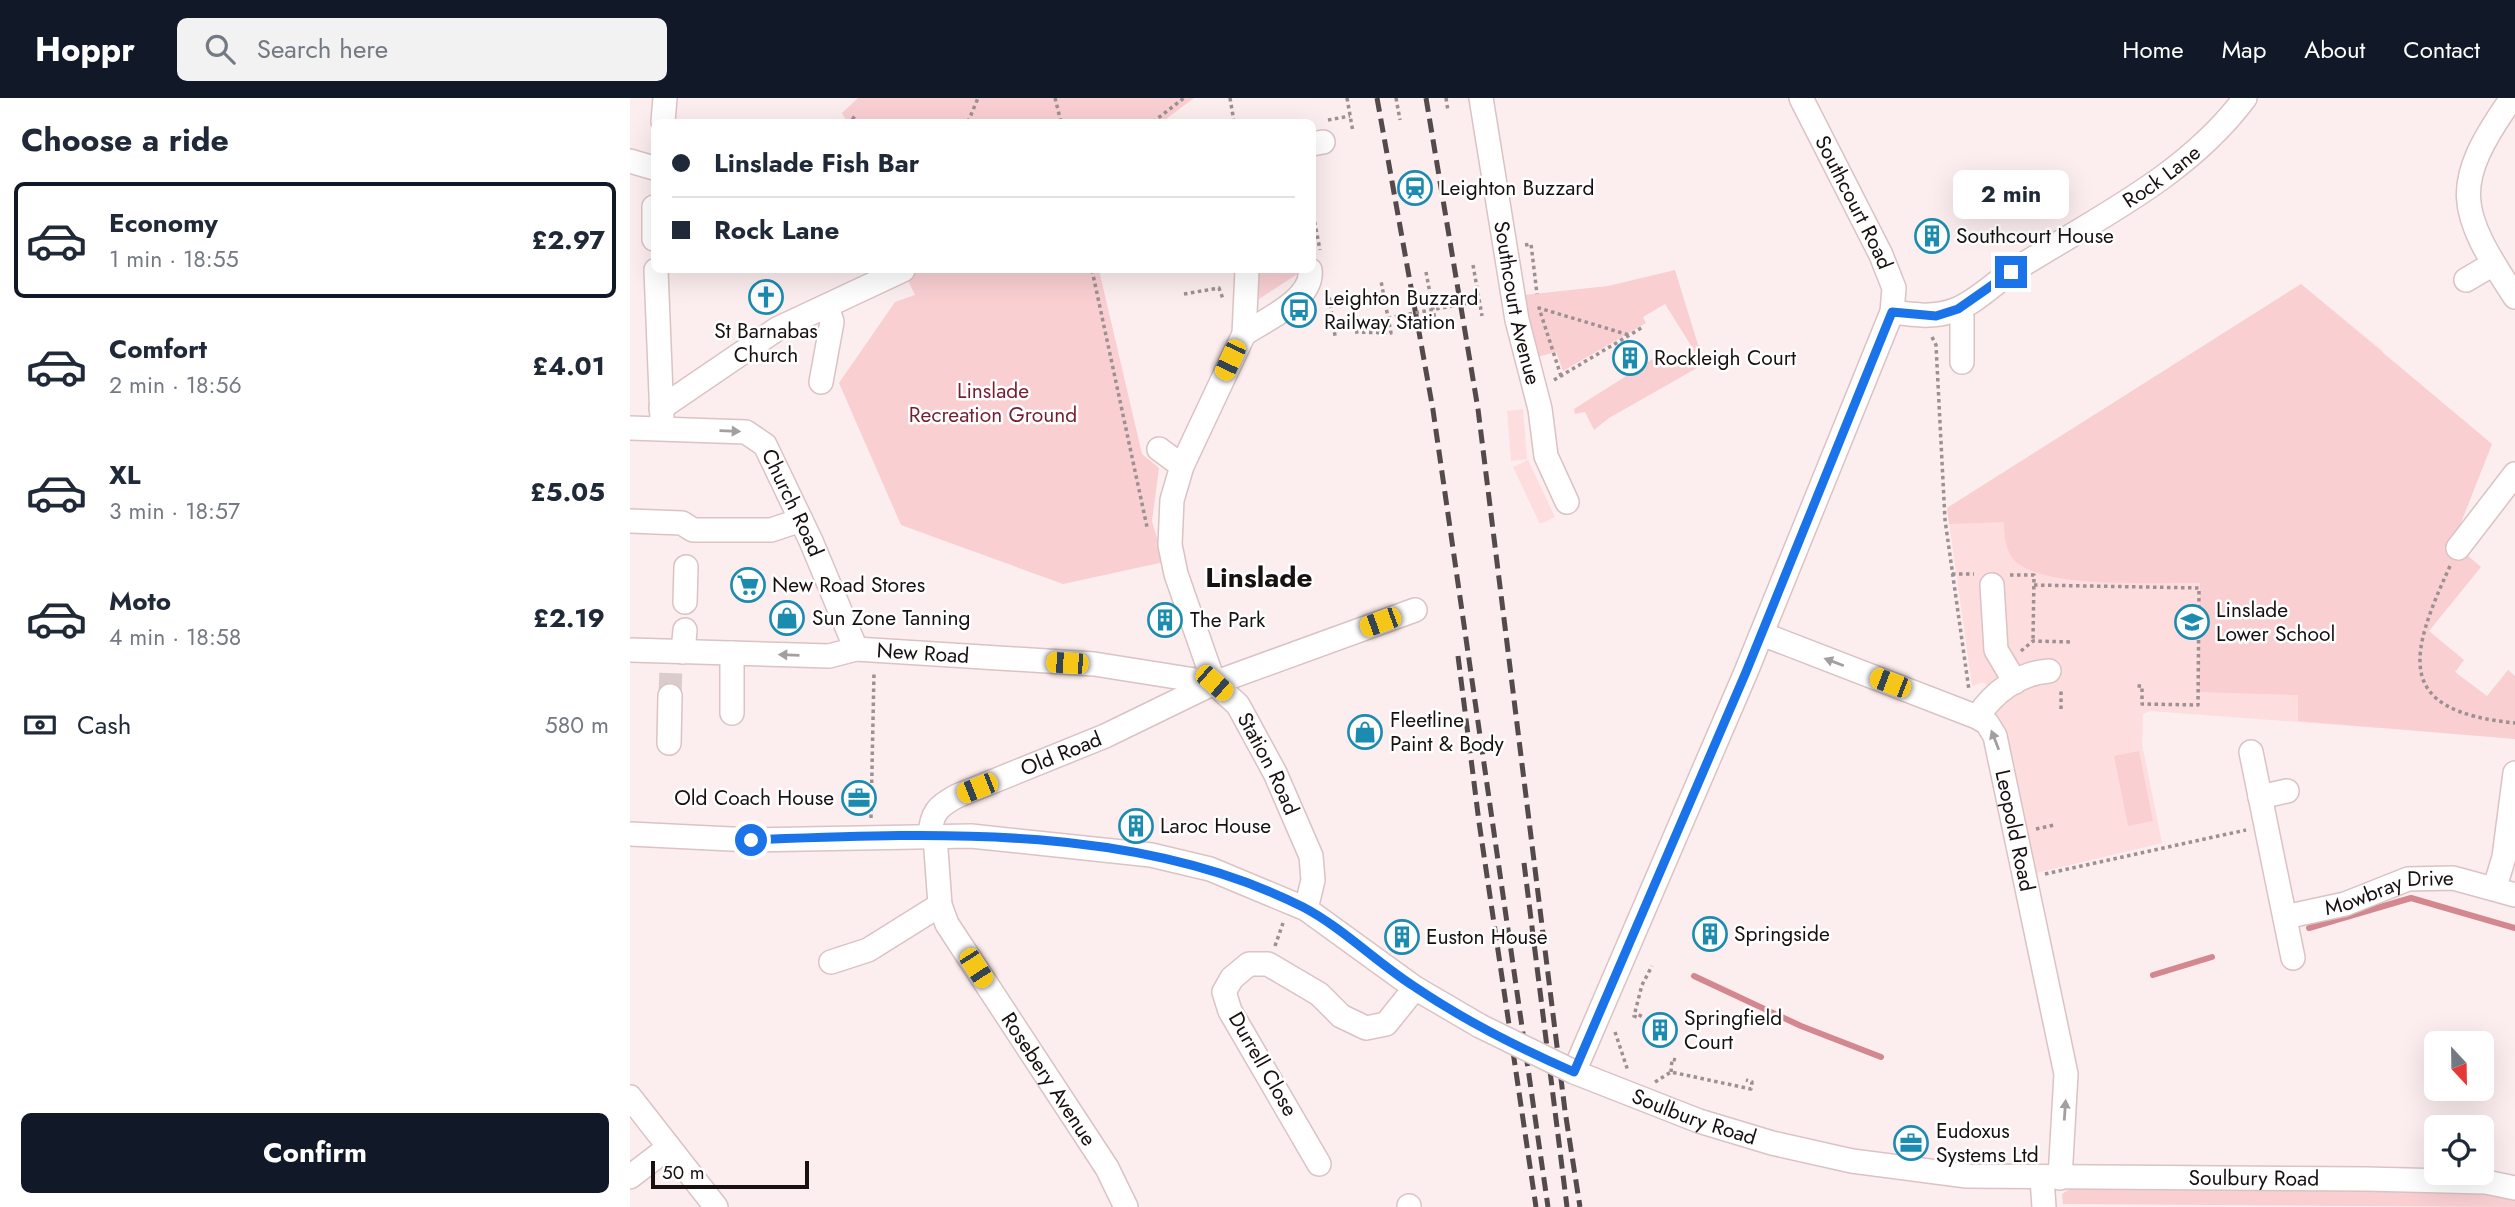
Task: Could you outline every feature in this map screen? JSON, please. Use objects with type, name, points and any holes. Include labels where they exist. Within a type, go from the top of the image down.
[{"type":"street","points":[[663,119],[665,98]]},
{"type":"street","name":"Southcourt Avenue","points":[[1481,98],[1517,320],[1540,409],[1546,456],[1567,502]]},
{"type":"street","name":"Southcourt Road","points":[[1801,98],[1881,255],[1894,288],[1892,312]]},
{"type":"street","name":"Rock Lane","points":[[1892,312],[1929,316],[1958,309],[2000,278],[2126,203],[2171,171],[2232,116],[2245,98]]},
{"type":"street","points":[[2512,98],[2488,132],[2469,177],[2471,218],[2493,264],[2515,297]]},
{"type":"street","points":[[630,161],[651,166]]},
{"type":"street","points":[[2466,280],[2493,264]]},
{"type":"street","points":[[656,273],[662,419]]},
{"type":"street","points":[[662,419],[777,329],[898,273]]},
{"type":"street","points":[[1247,273],[1244,334],[1254,338],[1294,314],[1298,297],[1311,278],[1310,273]]},
{"type":"street","points":[[821,382],[832,322],[827,306]]},
{"type":"street","points":[[1958,309],[1962,317],[1962,362]]},
{"type":"street","points":[[1579,1075],[1892,312]]},
{"type":"street","name":"Station Road","points":[[1244,334],[1182,466],[1171,500],[1170,545],[1176,573],[1214,683],[1238,705],[1275,773],[1311,856],[1313,880],[1299,905]]},
{"type":"street","name":"Church Road","points":[[630,428],[662,419],[747,432],[765,445],[866,651]]},
{"type":"street","points":[[1158,449],[1182,466]]},
{"type":"street","points":[[2458,548],[2515,474]]},
{"type":"street","points":[[630,522],[682,523],[693,530],[771,530],[801,520]]},
{"type":"street","points":[[685,602],[686,567]]},
{"type":"street","points":[[1992,585],[1996,650],[2015,681]]},
{"type":"street","name":"Old Road","points":[[933,836],[933,814],[940,805],[1105,736],[1214,683],[1415,610]]},
{"type":"street","points":[[1762,634],[1971,715],[2015,681],[2030,673],[2049,671]]},
{"type":"street","name":"New Road","points":[[630,650],[829,656],[866,651],[1094,664],[1214,683]]},
{"type":"street","points":[[732,653],[732,713]]},
{"type":"street","points":[[669,743],[670,696]]},
{"type":"street","name":"Leopold Road","points":[[1971,715],[1987,723],[1998,745],[2066,1074],[2051,1178],[2044,1207]]},
{"type":"street","points":[[2251,752],[2293,958]]},
{"type":"street","name":"Mowbray Drive","points":[[2285,917],[2345,904],[2407,879],[2453,878],[2505,891],[2504,857],[2515,773]]},
{"type":"street","points":[[2260,797],[2287,791]]},
{"type":"street","points":[[630,834],[751,840],[933,836]]},
{"type":"street","name":"Soulbury Road","points":[[933,836],[997,838],[1151,855],[1210,869],[1299,905],[1415,988],[1479,1026],[1579,1075],[1699,1121],[1852,1161],[1966,1176],[2366,1179],[2486,1182],[2515,1188]]},
{"type":"street","name":"Rosebery Avenue","points":[[933,836],[940,905],[947,924],[1107,1168],[1126,1207]]},
{"type":"street","points":[[831,962],[868,950],[940,905]]},
{"type":"street","name":"Durrell Close","points":[[1268,964],[1248,964],[1232,978],[1224,992],[1230,1011],[1319,1164]]},
{"type":"street","points":[[1268,964],[1319,994],[1341,1016],[1366,1028],[1386,1024],[1415,988]]},
{"type":"street","points":[[630,1097],[716,1207]]},
{"type":"street","points":[[630,1177],[670,1147]]},
{"type":"path","points":[[969,119],[978,98]]},
{"type":"path","points":[[1055,98],[1060,119]]},
{"type":"path","points":[[1157,119],[1184,98]]},
{"type":"path","points":[[1230,98],[1234,119]]},
{"type":"path","points":[[1347,98],[1353,132]]},
{"type":"path","points":[[1396,98],[1400,120]]},
{"type":"path","points":[[1446,98],[1448,111]]},
{"type":"path","points":[[1317,136],[1350,116]]},
{"type":"path","points":[[1316,228],[1317,233],[1322,232]]},
{"type":"path","points":[[1473,265],[1482,316]]},
{"type":"path","points":[[1426,272],[1436,325]]},
{"type":"path","points":[[1093,273],[1148,528]]},
{"type":"path","points":[[1355,332],[1391,333],[1381,281]]},
{"type":"path","points":[[1184,294],[1219,288],[1222,299]]},
{"type":"path","points":[[1388,317],[1479,301]]},
{"type":"path","points":[[1331,305],[1335,336]]},
{"type":"path","points":[[1629,335],[1539,308],[1561,376],[1643,327]]},
{"type":"path","points":[[1929,316],[1929,332],[1936,345],[1944,520],[1954,574],[1971,715]]},
{"type":"path","points":[[2458,548],[2421,634],[2419,672],[2432,695],[2459,714],[2515,723]]},
{"type":"path","points":[[2034,585],[2199,588],[2198,705],[2142,704],[2142,686],[2134,686]]},
{"type":"path","points":[[866,651],[871,836]]},
{"type":"path","points":[[2026,831],[2054,825]]},
{"type":"path","points":[[2026,879],[2266,826]]},
{"type":"path","points":[[1268,964],[1299,905]]},
{"type":"path","points":[[1641,1014],[1639,1018],[1634,1016],[1652,965]]},
{"type":"path","points":[[1614,1027],[1629,1073],[1627,1094]]},
{"type":"path","points":[[1676,1060],[1672,1059],[1671,1072],[1751,1089],[1752,1082],[1746,1080]]},
{"type":"shaded area","name":"Linslade Lower School","points":[[2301,284],[2383,351],[2379,728],[2150,711],[2143,714],[2142,744],[2162,843],[2036,873],[2007,740],[1995,711],[1996,695],[1984,682],[1972,686],[1947,508]]},
{"type":"shaded area","points":[[1523,409],[1527,459],[1511,461],[1507,411]]},
{"type":"shaded area","points":[[1528,460],[1555,517],[1540,524],[1513,467]]},
{"type":"green space","points":[[858,98],[1194,98],[1166,119],[845,119],[842,113]]},
{"type":"green space","points":[[1675,270],[1704,364],[1609,418],[1594,430],[1585,412],[1575,414],[1574,409],[1664,352],[1676,367],[1695,352],[1665,304],[1643,317],[1646,323],[1563,371],[1556,352],[1537,357],[1525,318],[1523,295],[1608,286]]},
{"type":"green space","name":"Linslade Recreation Ground","points":[[904,273],[1100,273],[1142,454],[1159,468],[1152,521],[1164,562],[1063,584],[901,525],[839,383],[895,302],[915,295]]},
{"type":"green space","points":[[1257,273],[1299,273],[1259,299]]},
{"type":"green space","name":"Linslade Lower School","points":[[2301,284],[2492,444],[2453,543],[2481,567],[2429,631],[2464,660],[2455,672],[2487,696],[2508,670],[2515,676],[2515,739],[2298,721],[2298,695],[2199,692],[2200,583],[2107,583],[2057,578],[2036,573],[2015,561],[2007,546],[2004,522],[1949,524],[1947,508]]},
{"type":"green space","points":[[2139,751],[2153,821],[2128,826],[2114,756]]},
{"type":"green space","points":[[2074,1186],[2438,1187],[2515,1196],[2515,1207],[2063,1204],[2062,1194]]},
{"type":"waterway","points":[[2309,928],[2411,898],[2515,928]]},
{"type":"waterway","points":[[2153,975],[2212,957]]},
{"type":"waterway","points":[[1694,976],[1801,1026],[1881,1057]]},
{"type":"tunnel","points":[[670,696],[671,665]]},
{"type":"railway","points":[[1377,98],[1433,410],[1548,1207]]},
{"type":"railway","points":[[1426,98],[1478,409],[1565,1111],[1580,1207]]},
{"type":"railway","points":[[1458,656],[1479,822],[1536,1207]]},
{"type":"railway","points":[[1524,863],[1567,1207]]},
{"type":"place","name":"Leighton Buzzard","points":[[1415,188]]},
{"type":"place","name":"Southcourt House","points":[[1932,236]]},
{"type":"place","name":"St Barnabas Church","points":[[766,297]]},
{"type":"place","name":"Leighton Buzzard Railway Station","points":[[1299,310]]},
{"type":"place","name":"Rockleigh Court","points":[[1630,358]]},
{"type":"place","name":"New Road Stores","points":[[748,585]]},
{"type":"place","name":"Sun Zone Tanning","points":[[787,618]]},
{"type":"place","name":"The Park","points":[[1165,620]]},
{"type":"place","name":"Linslade Lower School","points":[[2192,622]]},
{"type":"place","name":"Fleetline Paint & Body","points":[[1365,732]]},
{"type":"place","name":"Old Coach House","points":[[859,798]]},
{"type":"place","name":"Laroc House","points":[[1136,826]]},
{"type":"place","name":"Springside","points":[[1710,934]]},
{"type":"place","name":"Euston House","points":[[1402,937]]},
{"type":"place","name":"Springfield Court","points":[[1660,1030]]},
{"type":"place","name":"Eudoxus Systems Ltd","points":[[1911,1143]]},
{"type":"district","name":"Linslade","points":[[1259,577]]},
{"type":"route","points":[[751,840],[971,836],[1087,846],[1151,855],[1210,869],[1278,895],[1306,909],[1415,988],[1524,1050],[1574,1072],[1746,672],[1892,312],[1936,316],[1958,309],[2011,272]]}]
